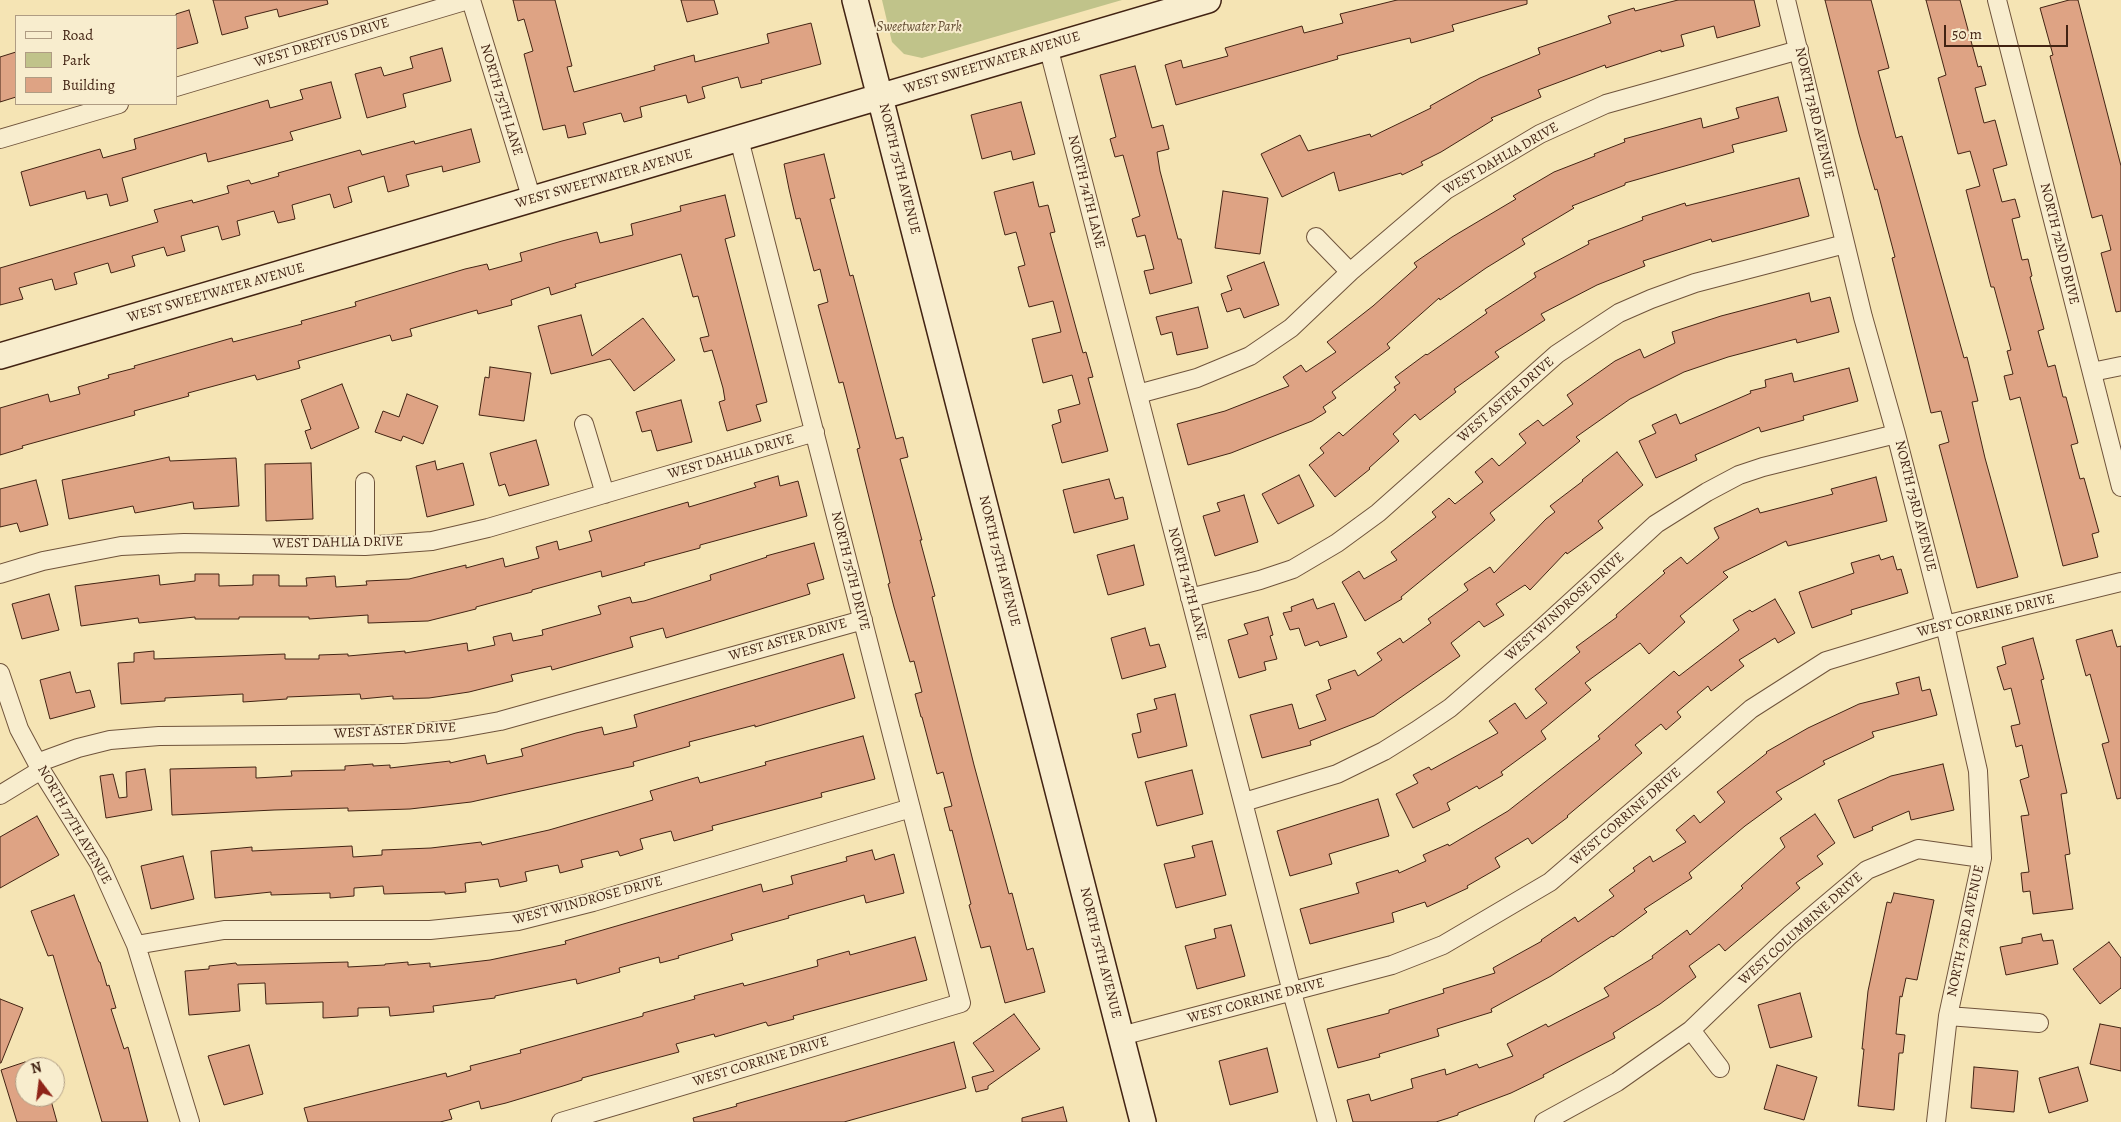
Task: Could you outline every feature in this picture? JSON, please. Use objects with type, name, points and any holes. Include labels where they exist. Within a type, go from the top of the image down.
[{"type":"street","name":"WEST DREYFUS DRIVE","points":[[178,86],[470,0]]},
{"type":"street","name":"NORTH 75TH LANE","points":[[470,0],[532,200]]},
{"type":"street","name":"NORTH 75TH AVENUE","points":[[856,0],[1143,1122]]},
{"type":"street","name":"WEST SWEETWATER AVENUE","points":[[0,356],[1208,0]]},
{"type":"street","name":"NORTH 73RD AVENUE","points":[[1786,0],[1845,244],[1945,625],[1978,771],[1982,858],[1948,1016],[1936,1122]]},
{"type":"street","name":"NORTH 72ND DRIVE","points":[[1998,0],[2121,487]]},
{"type":"street","name":"NORTH 74TH LANE","points":[[1048,46],[1327,1122]]},
{"type":"street","name":"WEST DAHLIA DRIVE","points":[[1138,394],[1197,378],[1250,356],[1291,328],[1350,272],[1446,190],[1540,134],[1606,104],[1799,50]]},
{"type":"street","points":[[0,139],[116,105]]},
{"type":"street","name":"NORTH 75TH DRIVE","points":[[739,139],[961,1003]]},
{"type":"street","points":[[1316,237],[1350,272]]},
{"type":"street","name":"WEST ASTER DRIVE","points":[[1190,598],[1260,580],[1293,569],[1337,543],[1378,513],[1557,354],[1619,313],[1651,298],[1695,283],[1845,244]]},
{"type":"street","points":[[2092,372],[2121,366]]},
{"type":"street","points":[[584,424],[605,494]]},
{"type":"street","name":"WEST DAHLIA DRIVE","points":[[0,574],[43,561],[120,546],[184,543],[365,546],[441,539],[488,528],[815,432]]},
{"type":"street","name":"WEST WINDROSE DRIVE","points":[[1244,802],[1337,774],[1384,751],[1416,731],[1450,708],[1538,632],[1656,524],[1707,492],[1739,476],[1763,467],[1896,434]]},
{"type":"street","points":[[365,482],[365,546]]},
{"type":"street","name":"WEST CORRINE DRIVE","points":[[1121,1036],[1392,965],[1443,945],[1550,882],[1751,709],[1826,661],[1945,625],[2121,582]]},
{"type":"street","name":"WEST ASTER DRIVE","points":[[0,795],[39,766],[78,748],[110,740],[159,736],[404,734],[450,730],[500,721],[863,620]]},
{"type":"street","name":"NORTH 77TH AVENUE","points":[[0,673],[19,730],[99,863],[136,945],[190,1122]]},
{"type":"street","name":"WEST WINDROSE DRIVE","points":[[136,945],[224,930],[430,930],[518,921],[593,902],[911,808]]},
{"type":"street","name":"WEST COLUMBINE DRIVE","points":[[1544,1122],[1617,1082],[1691,1030],[1790,934],[1867,870],[1918,849],[1982,858]]},
{"type":"street","name":"WEST CORRINE DRIVE","points":[[560,1122],[961,1003]]},
{"type":"street","name":"NORTH 73RD AVENUE","points":[[1948,1016],[2039,1023]]},
{"type":"street","points":[[1691,1030],[1720,1068]]},
{"type":"green space","name":"Sweetwater Park","points":[[882,0],[1122,0],[922,58],[904,54],[892,42]]},
{"type":"building","points":[[213,0],[327,0],[328,4],[279,17],[277,9],[245,17],[248,28],[222,35]]},
{"type":"building","points":[[513,0],[555,0],[572,66],[567,67],[574,92],[655,70],[654,66],[694,55],[695,62],[769,43],[767,34],[811,23],[821,64],[761,80],[762,83],[741,88],[738,77],[702,87],[705,98],[688,103],[686,95],[640,107],[642,117],[624,122],[621,113],[583,123],[586,134],[568,138],[565,125],[543,130],[524,54],[533,51],[524,19],[518,21]]},
{"type":"building","points":[[681,0],[714,0],[718,14],[687,22]]},
{"type":"building","points":[[1397,0],[1527,0],[1527,4],[1452,25],[1454,31],[1411,43],[1410,38],[1337,56],[1338,59],[1176,105],[1165,65],[1181,60],[1183,68],[1228,56],[1225,48],[1302,26],[1304,33],[1343,23],[1340,14]]},
{"type":"building","points":[[1678,0],[1754,0],[1760,26],[1717,38],[1714,26],[1681,35],[1684,46],[1661,52],[1661,50],[1606,68],[1605,65],[1538,90],[1541,97],[1491,118],[1493,120],[1421,162],[1423,165],[1402,175],[1401,173],[1339,191],[1334,172],[1282,197],[1261,154],[1300,135],[1308,151],[1370,134],[1371,137],[1431,108],[1430,106],[1480,78],[1540,54],[1538,48],[1611,23],[1608,16],[1634,8],[1635,11]]},
{"type":"building","points":[[1825,0],[1871,0],[1889,68],[1878,71],[1896,138],[1902,136],[1964,358],[1967,357],[1978,401],[1972,402],[1985,458],[2018,577],[1977,588],[1939,445],[1949,442],[1941,411],[1931,413],[1892,258],[1895,257],[1877,189],[1875,190],[1859,134]]},
{"type":"building","points":[[1926,0],[1960,0],[1978,67],[1981,66],[1986,85],[1975,88],[1984,123],[1995,120],[2007,165],[1993,169],[2002,202],[2015,199],[2020,217],[2012,219],[2022,260],[2028,259],[2032,276],[2030,277],[2044,329],[2038,331],[2048,367],[2055,365],[2063,397],[2066,397],[2078,443],[2071,445],[2080,479],[2084,478],[2099,532],[2092,534],[2098,557],[2063,566],[2020,397],[2010,400],[2004,376],[2013,374],[2007,351],[2011,350],[1994,287],[1991,287],[1966,190],[1980,186],[1970,151],[1958,154],[1938,78],[1946,75]]},
{"type":"building","points":[[2069,0],[2078,0],[2121,166],[2121,311],[2116,312],[2101,253],[2111,250],[2102,215],[2092,218],[2050,56],[2053,55],[2040,8]]},
{"type":"building","points":[[189,10],[198,43],[178,48],[178,15],[176,14]]},
{"type":"building","points":[[442,48],[451,81],[403,94],[406,107],[367,118],[355,74],[381,67],[384,76],[413,68],[410,57]]},
{"type":"building","points":[[15,52],[15,97],[0,102],[0,57]]},
{"type":"building","points":[[1135,66],[1152,128],[1163,125],[1169,149],[1157,152],[1160,171],[1178,239],[1181,239],[1192,283],[1150,294],[1144,271],[1154,269],[1145,235],[1137,237],[1132,219],[1140,216],[1123,155],[1115,157],[1110,139],[1116,137],[1100,75]]},
{"type":"building","points":[[331,82],[341,118],[290,132],[293,140],[208,162],[206,153],[122,178],[128,201],[110,206],[107,194],[87,199],[85,191],[30,206],[21,172],[100,149],[103,158],[136,149],[134,139],[268,100],[270,108],[303,99],[300,90]]},
{"type":"building","points":[[1778,97],[1787,131],[1732,145],[1734,152],[1625,183],[1625,185],[1572,206],[1574,208],[1522,239],[1525,244],[1440,300],[1439,298],[1387,344],[1390,348],[1332,392],[1336,398],[1323,407],[1326,412],[1312,421],[1231,453],[1188,465],[1177,424],[1225,411],[1289,386],[1283,377],[1301,365],[1306,372],[1336,352],[1327,342],[1373,306],[1417,267],[1414,263],[1452,237],[1516,199],[1513,196],[1554,172],[1625,142],[1624,139],[1701,118],[1703,128],[1739,118],[1736,108]]},
{"type":"building","points":[[1021,102],[1035,154],[1013,160],[1011,151],[982,159],[971,115]]},
{"type":"building","points":[[471,129],[480,162],[443,172],[442,166],[406,175],[409,186],[388,192],[384,176],[348,187],[352,202],[334,208],[330,194],[292,205],[295,219],[278,223],[274,211],[237,221],[240,235],[222,240],[218,226],[181,236],[185,251],[167,256],[164,247],[132,256],[135,266],[111,273],[108,263],[74,273],[77,284],[55,290],[52,279],[19,288],[23,299],[0,305],[0,268],[158,222],[154,210],[192,200],[193,203],[229,193],[227,186],[249,180],[251,184],[279,176],[278,173],[360,150],[362,155],[414,141],[415,144]]},
{"type":"building","points":[[824,154],[835,198],[830,199],[850,276],[853,275],[896,439],[903,437],[908,457],[900,459],[922,540],[920,540],[935,596],[932,597],[974,765],[1009,894],[1012,893],[1027,950],[1033,948],[1045,992],[1005,1003],[990,946],[981,948],[969,905],[971,904],[952,830],[950,831],[944,808],[952,806],[943,772],[937,774],[921,717],[915,694],[922,692],[914,661],[910,662],[894,607],[888,584],[890,583],[857,449],[860,448],[843,382],[839,383],[818,305],[828,302],[820,269],[814,271],[800,218],[796,219],[789,189],[784,164]]},
{"type":"building","points":[[1799,178],[1809,216],[1712,242],[1711,239],[1643,261],[1645,266],[1597,285],[1541,314],[1545,320],[1495,352],[1499,357],[1454,389],[1456,392],[1420,420],[1415,414],[1393,434],[1399,441],[1370,469],[1335,497],[1309,465],[1324,453],[1320,448],[1339,432],[1343,436],[1396,390],[1394,387],[1400,383],[1395,377],[1487,313],[1485,310],[1536,277],[1534,273],[1589,244],[1588,241],[1643,220],[1642,217],[1685,203],[1686,206]]},
{"type":"building","points":[[1033,182],[1039,207],[1048,205],[1055,232],[1050,233],[1083,353],[1086,352],[1093,377],[1088,378],[1108,451],[1062,463],[1052,425],[1061,422],[1058,410],[1080,404],[1072,375],[1043,383],[1032,339],[1061,332],[1053,301],[1029,307],[1018,267],[1025,265],[1016,232],[1005,235],[994,192]]},
{"type":"building","points":[[1223,191],[1268,198],[1260,254],[1215,248]]},
{"type":"building","points":[[725,195],[735,236],[725,239],[767,402],[756,405],[761,421],[727,431],[719,402],[725,400],[723,388],[712,350],[704,352],[700,338],[709,336],[698,296],[693,297],[681,254],[575,284],[576,287],[551,295],[549,287],[511,300],[512,305],[478,314],[477,310],[410,329],[412,336],[392,341],[390,335],[298,361],[300,368],[257,380],[255,375],[188,393],[189,396],[134,411],[135,415],[22,446],[23,448],[0,455],[0,408],[48,394],[50,402],[80,394],[78,387],[109,378],[108,375],[135,368],[134,366],[232,338],[233,342],[302,324],[301,321],[356,306],[355,302],[465,269],[487,264],[489,270],[522,261],[520,253],[562,241],[597,232],[600,243],[633,235],[631,224],[681,211],[680,206]]},
{"type":"building","points":[[1264,262],[1279,305],[1244,318],[1240,308],[1227,312],[1221,294],[1232,290],[1227,276]]},
{"type":"building","points":[[1809,293],[1811,302],[1830,297],[1839,332],[1797,343],[1796,339],[1728,357],[1684,372],[1630,399],[1576,437],[1580,441],[1490,513],[1495,520],[1401,597],[1402,599],[1365,621],[1342,582],[1359,571],[1364,579],[1397,560],[1391,552],[1436,517],[1432,512],[1449,498],[1455,504],[1483,482],[1475,472],[1492,458],[1499,466],[1526,443],[1519,434],[1538,420],[1543,426],[1573,404],[1567,395],[1615,361],[1640,349],[1644,358],[1675,343],[1672,332],[1721,316]]},
{"type":"building","points":[[1198,307],[1208,348],[1177,355],[1172,332],[1161,335],[1156,317]]},
{"type":"building","points":[[581,315],[592,356],[643,318],[675,360],[634,391],[610,359],[551,374],[538,326]]},
{"type":"building","points":[[490,367],[531,373],[524,421],[479,415],[485,377],[489,378]]},
{"type":"building","points":[[1849,368],[1858,401],[1803,416],[1804,420],[1761,432],[1759,427],[1695,455],[1697,460],[1656,478],[1639,441],[1656,433],[1652,425],[1676,414],[1680,424],[1751,393],[1750,391],[1766,387],[1765,380],[1792,373],[1794,382]]},
{"type":"building","points":[[342,384],[359,428],[311,449],[305,431],[311,429],[301,400]]},
{"type":"building","points":[[407,394],[438,406],[423,444],[403,436],[401,441],[375,432],[383,411],[399,417]]},
{"type":"building","points":[[681,400],[692,442],[657,451],[651,430],[642,432],[636,412]]},
{"type":"building","points":[[536,440],[549,485],[509,496],[505,484],[499,486],[490,453]]},
{"type":"building","points":[[1617,452],[1643,485],[1598,521],[1603,528],[1567,554],[1566,552],[1530,590],[1525,585],[1496,604],[1504,615],[1484,627],[1479,621],[1451,643],[1460,656],[1374,716],[1310,741],[1311,745],[1262,758],[1250,715],[1292,704],[1299,729],[1326,720],[1316,695],[1331,689],[1328,680],[1355,670],[1358,676],[1382,660],[1377,653],[1400,638],[1403,643],[1431,623],[1428,619],[1468,590],[1464,584],[1490,567],[1494,573],[1555,512],[1550,506]]},
{"type":"building","points":[[169,457],[170,461],[236,458],[239,506],[194,509],[193,502],[135,513],[133,506],[69,519],[62,480]]},
{"type":"building","points":[[435,461],[437,470],[463,463],[474,505],[427,517],[416,466]]},
{"type":"building","points":[[311,463],[313,519],[266,521],[265,464]]},
{"type":"building","points":[[1299,475],[1314,506],[1278,524],[1262,494]]},
{"type":"building","points":[[778,476],[780,486],[798,481],[807,516],[700,545],[700,548],[644,563],[645,565],[602,577],[601,571],[476,607],[476,609],[428,621],[368,623],[368,615],[309,619],[309,617],[239,617],[239,619],[195,619],[195,617],[139,623],[138,618],[81,626],[75,586],[159,575],[160,585],[195,581],[195,574],[219,574],[219,586],[253,585],[253,575],[279,575],[279,586],[307,586],[306,578],[335,576],[336,587],[367,585],[366,581],[409,579],[466,565],[466,568],[503,558],[505,567],[539,558],[536,547],[557,541],[559,550],[592,541],[589,531],[688,502],[689,507],[756,487],[754,483]]},
{"type":"building","points":[[1876,477],[1887,521],[1788,546],[1786,541],[1723,572],[1728,577],[1680,616],[1685,622],[1649,654],[1640,643],[1585,683],[1591,690],[1541,731],[1546,739],[1501,772],[1503,775],[1479,789],[1477,786],[1447,803],[1450,810],[1413,828],[1396,794],[1418,783],[1413,775],[1429,767],[1431,770],[1498,733],[1489,721],[1515,703],[1526,719],[1547,703],[1535,689],[1580,652],[1576,647],[1617,617],[1616,615],[1665,573],[1663,571],[1681,557],[1687,564],[1719,538],[1714,528],[1758,508],[1760,513],[1833,494],[1831,489]]},
{"type":"building","points":[[1109,479],[1115,499],[1123,497],[1128,519],[1074,533],[1063,490]]},
{"type":"building","points":[[36,480],[48,525],[20,532],[17,523],[0,527],[0,489]]},
{"type":"building","points":[[1244,495],[1258,542],[1215,556],[1203,516],[1220,511],[1217,503]]},
{"type":"building","points":[[814,543],[824,579],[807,584],[810,594],[666,638],[663,628],[630,637],[633,647],[552,670],[551,666],[511,675],[513,681],[469,692],[429,698],[393,699],[393,696],[361,699],[360,694],[287,697],[287,699],[243,702],[243,694],[165,698],[165,701],[121,704],[118,663],[134,662],[134,653],[154,651],[154,659],[285,654],[285,659],[319,659],[319,655],[348,654],[348,656],[405,651],[405,653],[467,643],[468,651],[495,645],[493,637],[511,633],[513,641],[543,635],[542,630],[601,614],[598,606],[630,597],[632,603],[644,601],[711,580],[710,575],[766,556]]},
{"type":"building","points":[[1134,545],[1144,585],[1108,595],[1097,555]]},
{"type":"building","points":[[1879,555],[1881,560],[1893,556],[1897,570],[1901,569],[1908,593],[1851,610],[1852,614],[1812,628],[1799,592],[1854,573],[1851,563]]},
{"type":"building","points":[[49,594],[59,630],[22,639],[12,604]]},
{"type":"building","points":[[1313,599],[1317,609],[1334,603],[1347,637],[1320,646],[1318,641],[1305,646],[1299,628],[1290,630],[1283,613],[1292,611],[1291,607]]},
{"type":"building","points":[[1775,599],[1795,633],[1778,643],[1775,638],[1739,660],[1744,666],[1711,691],[1708,686],[1677,712],[1681,717],[1666,730],[1661,724],[1635,745],[1642,753],[1568,817],[1532,844],[1528,838],[1495,858],[1500,867],[1467,886],[1468,888],[1427,907],[1425,902],[1392,913],[1394,922],[1310,944],[1300,909],[1359,893],[1356,883],[1398,870],[1399,873],[1426,861],[1423,855],[1448,844],[1449,846],[1508,811],[1600,739],[1598,736],[1674,671],[1679,676],[1739,630],[1733,620]]},
{"type":"building","points":[[1268,617],[1273,635],[1270,636],[1277,659],[1264,662],[1266,670],[1239,678],[1228,640],[1248,634],[1244,624]]},
{"type":"building","points":[[1145,628],[1150,646],[1159,644],[1166,667],[1122,679],[1111,638]]},
{"type":"building","points":[[2112,630],[2117,647],[2121,646],[2121,798],[2117,799],[2102,744],[2109,742],[2090,674],[2086,676],[2076,640]]},
{"type":"building","points":[[2033,638],[2044,679],[2041,680],[2067,793],[2061,794],[2070,854],[2065,855],[2073,909],[2033,914],[2030,891],[2023,892],[2021,873],[2029,872],[2021,816],[2029,815],[2020,780],[2029,777],[2022,745],[2016,747],[2011,726],[2020,724],[2011,688],[2004,690],[1997,667],[2006,664],[2002,647]]},
{"type":"building","points":[[843,654],[855,698],[755,727],[755,725],[689,742],[690,746],[633,762],[634,766],[471,802],[410,809],[348,811],[348,808],[172,815],[170,769],[256,767],[256,778],[292,776],[291,771],[345,770],[345,766],[373,764],[373,766],[390,765],[390,768],[450,761],[450,763],[485,755],[487,764],[523,756],[521,749],[576,733],[602,727],[604,735],[637,727],[634,715]]},
{"type":"building","points":[[70,672],[76,693],[90,690],[95,707],[50,719],[40,680]]},
{"type":"building","points":[[1919,677],[1922,691],[1930,689],[1937,715],[1872,732],[1874,737],[1823,761],[1825,764],[1776,792],[1782,799],[1745,826],[1689,873],[1692,878],[1644,909],[1647,912],[1613,937],[1551,976],[1491,1009],[1492,1012],[1437,1029],[1439,1036],[1379,1054],[1380,1057],[1338,1068],[1327,1029],[1389,1013],[1389,1010],[1444,993],[1443,989],[1495,973],[1493,968],[1542,941],[1575,917],[1578,922],[1614,896],[1609,890],[1635,871],[1633,868],[1650,856],[1653,862],[1686,842],[1676,830],[1694,815],[1700,823],[1725,802],[1717,792],[1766,752],[1808,728],[1859,704],[1899,694],[1896,683]]},
{"type":"building","points":[[1175,694],[1187,746],[1138,758],[1132,734],[1141,732],[1137,714],[1157,709],[1154,699]]},
{"type":"building","points":[[863,736],[875,779],[821,793],[822,797],[712,826],[713,830],[674,841],[671,831],[640,839],[643,849],[620,856],[618,851],[581,860],[583,867],[560,873],[558,865],[525,872],[527,881],[500,887],[498,879],[465,883],[466,892],[445,894],[445,892],[384,894],[383,886],[354,888],[354,896],[330,898],[330,893],[271,895],[271,892],[215,898],[211,851],[252,847],[252,851],[352,846],[353,857],[382,855],[382,850],[431,848],[481,842],[482,845],[549,830],[653,800],[650,791],[698,777],[700,783],[766,765],[765,762]]},
{"type":"building","points":[[1943,764],[1954,810],[1911,820],[1909,811],[1872,827],[1873,830],[1854,838],[1838,800],[1891,776]]},
{"type":"building","points":[[145,769],[152,810],[106,818],[100,776],[113,774],[119,798],[127,797],[126,772]]},
{"type":"building","points":[[1192,770],[1203,814],[1157,826],[1145,782]]},
{"type":"building","points":[[1378,799],[1389,836],[1329,854],[1332,864],[1290,876],[1277,831]]},
{"type":"building","points":[[1815,814],[1835,843],[1817,856],[1823,864],[1796,883],[1800,888],[1725,951],[1719,944],[1689,966],[1696,977],[1660,1004],[1613,1033],[1615,1038],[1543,1075],[1544,1077],[1511,1093],[1458,1113],[1458,1115],[1436,1122],[1353,1122],[1347,1100],[1369,1094],[1371,1101],[1413,1088],[1411,1079],[1445,1069],[1446,1075],[1477,1064],[1479,1068],[1513,1056],[1507,1044],[1546,1024],[1548,1027],[1609,996],[1604,988],[1653,958],[1652,956],[1687,930],[1690,935],[1743,888],[1741,886],[1785,847],[1780,838]]},
{"type":"building","points":[[37,816],[59,855],[0,888],[0,837]]},
{"type":"building","points":[[1212,841],[1226,895],[1176,908],[1164,864],[1195,857],[1192,846]]},
{"type":"building","points":[[872,850],[875,860],[894,854],[904,893],[866,903],[864,895],[788,916],[789,918],[731,934],[733,940],[678,956],[679,958],[660,963],[659,957],[619,968],[620,972],[577,984],[576,979],[495,996],[495,998],[433,1006],[434,1012],[390,1016],[389,1007],[358,1008],[358,1016],[323,1018],[323,1002],[266,1004],[265,983],[238,984],[240,1011],[189,1015],[185,971],[209,969],[209,966],[236,963],[237,965],[348,962],[348,967],[408,962],[408,965],[430,963],[430,967],[490,960],[566,944],[565,941],[761,884],[763,892],[793,884],[791,876],[847,861],[846,857]]},
{"type":"building","points":[[183,856],[194,899],[151,909],[141,866]]},
{"type":"building","points":[[1894,893],[1934,900],[1917,980],[1906,978],[1902,997],[1900,996],[1896,1034],[1905,1035],[1903,1053],[1899,1053],[1894,1110],[1858,1106],[1868,991],[1887,902],[1891,903]]},
{"type":"building","points":[[74,895],[100,962],[107,986],[109,985],[116,1008],[111,1009],[124,1049],[128,1047],[148,1122],[102,1122],[53,955],[48,956],[31,911]]},
{"type":"building","points":[[1231,925],[1245,976],[1197,989],[1185,946],[1216,938],[1214,929]]},
{"type":"building","points":[[2041,934],[2043,941],[2053,940],[2058,964],[2006,975],[2000,947],[2022,943],[2022,938]]},
{"type":"building","points":[[915,937],[927,980],[793,1016],[794,1019],[768,1026],[766,1022],[715,1037],[714,1034],[676,1044],[679,1052],[582,1078],[582,1080],[506,1103],[481,1109],[479,1101],[449,1110],[452,1119],[440,1122],[308,1122],[304,1108],[446,1073],[447,1077],[471,1070],[470,1066],[521,1053],[520,1050],[643,1016],[643,1013],[695,999],[694,996],[743,983],[744,986],[818,966],[817,960],[849,951],[850,955]]},
{"type":"building","points":[[2109,942],[2121,958],[2121,988],[2100,1004],[2073,969]]},
{"type":"building","points":[[1800,993],[1812,1037],[1770,1048],[1758,1005]]},
{"type":"building","points":[[0,999],[23,1008],[1,1063],[0,1063]]},
{"type":"building","points":[[1014,1014],[1040,1049],[988,1086],[988,1089],[976,1092],[972,1077],[994,1071],[973,1043]]},
{"type":"building","points":[[2100,1024],[2121,1028],[2121,1071],[2090,1064]]},
{"type":"building","points":[[954,1042],[966,1088],[844,1122],[694,1122],[693,1118],[737,1106],[736,1104]]},
{"type":"building","points":[[249,1045],[263,1094],[224,1105],[208,1056]]},
{"type":"building","points":[[1267,1048],[1278,1092],[1230,1105],[1219,1061]]},
{"type":"building","points":[[15,1065],[15,1107],[53,1107],[57,1122],[17,1122],[1,1070]]},
{"type":"building","points":[[1777,1065],[1817,1077],[1804,1120],[1764,1109]]},
{"type":"building","points":[[1974,1067],[2018,1071],[2014,1112],[1971,1108]]},
{"type":"building","points":[[2078,1067],[2088,1101],[2049,1113],[2039,1078]]},
{"type":"building","points":[[1063,1107],[1067,1122],[1022,1122],[1022,1118]]}]
